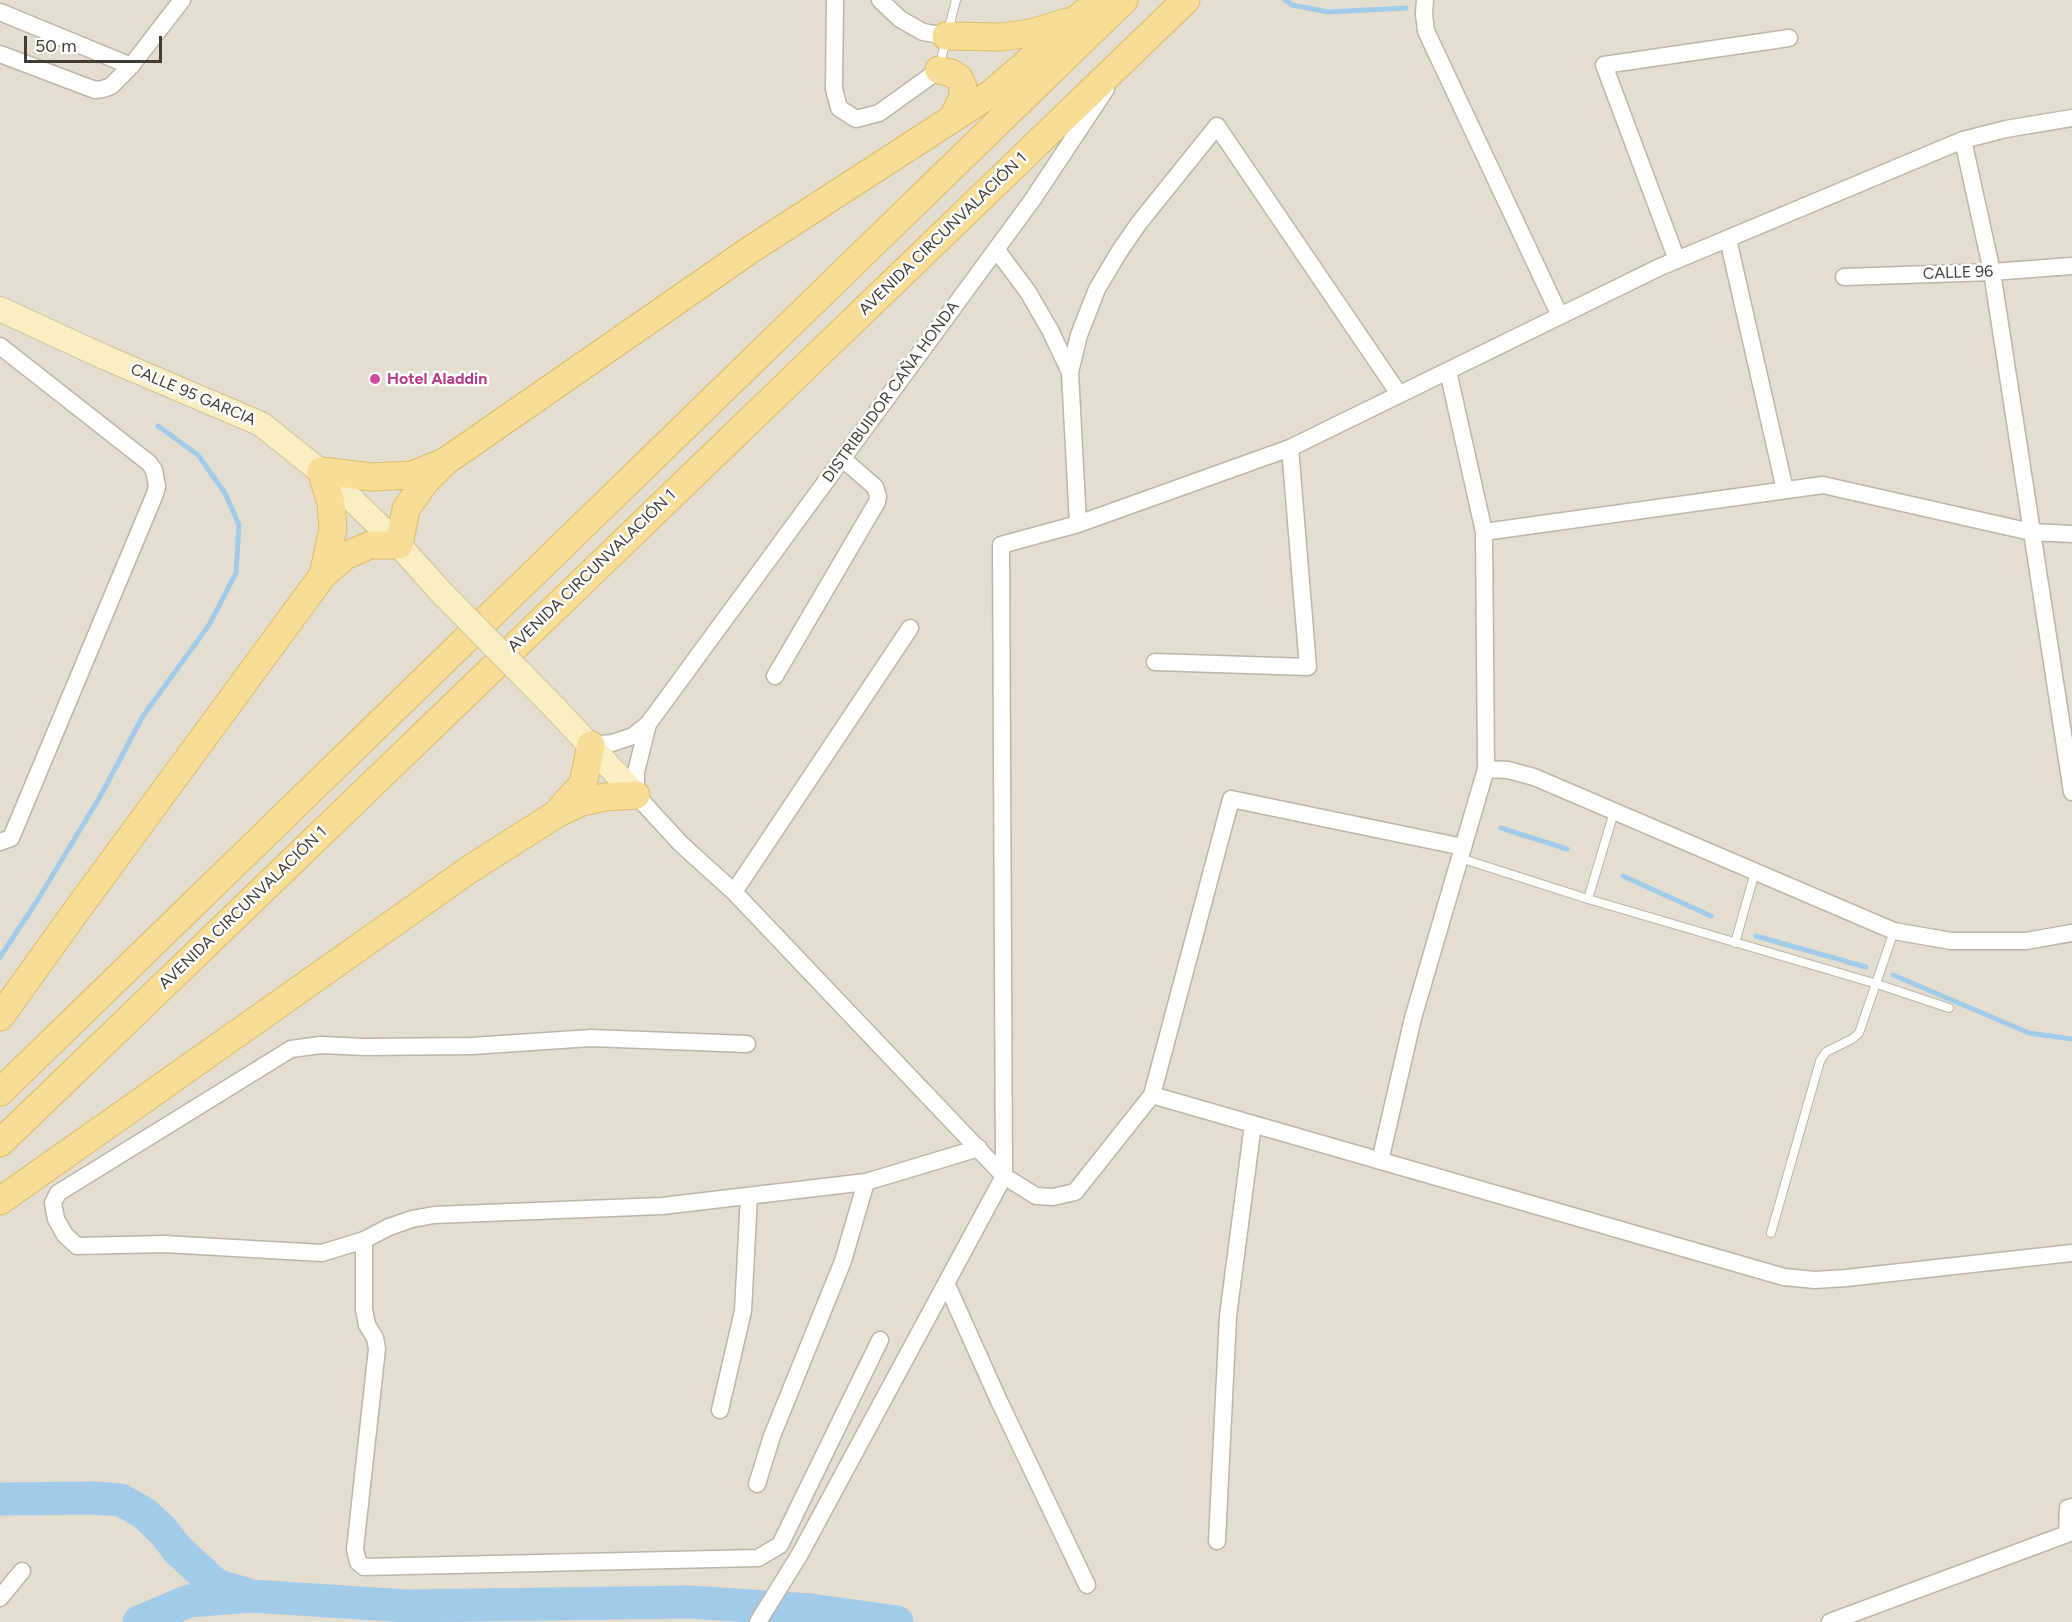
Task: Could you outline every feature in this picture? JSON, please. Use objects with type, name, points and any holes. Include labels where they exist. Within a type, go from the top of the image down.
[{"type":"main road","points":[[0,1017],[323,575],[345,555],[370,545],[399,545],[406,510],[425,482],[446,461],[750,250],[992,93],[1099,0]]},
{"type":"main road","points":[[0,1092],[1124,0]]},
{"type":"main road","name":"AVENIDA CIRCUNVALACIÓN 1","points":[[0,1143],[1186,0]]},
{"type":"main road","points":[[946,36],[1001,37],[1031,33],[1077,19]]},
{"type":"main road","points":[[939,70],[959,78],[963,87],[963,96],[953,118]]},
{"type":"main road","points":[[323,575],[333,528],[331,503],[321,471],[372,477],[412,475],[446,461]]},
{"type":"main road","points":[[558,813],[583,784],[591,745]]},
{"type":"main road","points":[[0,1201],[470,869],[558,813],[582,802],[605,797],[636,795]]},
{"type":"street","points":[[0,54],[95,90],[111,86],[131,66],[182,0]]},
{"type":"street","points":[[835,0],[834,89],[839,108],[856,119],[879,113],[939,70]]},
{"type":"street","points":[[880,0],[900,19],[923,32],[946,36]]},
{"type":"street","points":[[1425,0],[1426,31],[1560,316]]},
{"type":"street","points":[[0,12],[131,66]]},
{"type":"street","points":[[1677,260],[1604,65],[1788,38]]},
{"type":"street","name":"DISTRIBUIDOR CAÑA HONDA","points":[[591,745],[612,743],[633,736],[648,724],[1032,199],[1128,56]]},
{"type":"street","points":[[758,1622],[800,1554],[1004,1176],[1001,545],[1078,524],[1290,448],[1677,260],[1963,140],[2006,129],[2072,118]]},
{"type":"street","points":[[1078,524],[1070,372],[1079,335],[1097,289],[1119,252],[1139,223],[1217,126],[1399,394]]},
{"type":"street","points":[[1963,140],[1992,272],[2072,792]]},
{"type":"street","points":[[1728,239],[1785,490]]},
{"type":"street","points":[[996,249],[1028,292],[1050,330],[1070,372]]},
{"type":"street","name":"CALLE 96","points":[[1844,277],[1992,272],[2072,266]]},
{"type":"street","name":"CALLE 95 GARCIA","points":[[1,314],[261,424],[321,471],[399,545],[440,591],[591,745],[636,795]]},
{"type":"street","points":[[0,346],[149,463],[154,470],[157,486],[11,838],[0,842]]},
{"type":"street","points":[[1380,1161],[1413,1018],[1486,769],[1484,532],[1448,371]]},
{"type":"street","points":[[1155,662],[1308,668],[1290,448]]},
{"type":"street","points":[[776,676],[877,502],[875,487],[843,459]]},
{"type":"street","points":[[1484,532],[1823,485],[2031,532],[2072,534]]},
{"type":"street","points":[[734,892],[910,628]]},
{"type":"street","name":"DISTRIBUIDOR CAÑA HONDA","points":[[636,795],[636,772],[648,724]]},
{"type":"street","points":[[1486,769],[1508,770],[1534,777],[1894,931],[1951,941],[2026,941],[2072,933]]},
{"type":"street","points":[[636,795],[681,844],[734,892],[1004,1176],[1036,1196],[1053,1197],[1075,1192],[1152,1095],[1231,799],[1461,852]]},
{"type":"street","points":[[747,1044],[591,1038],[472,1046],[321,1045],[291,1049],[58,1193],[53,1203],[56,1219],[65,1235],[77,1246],[164,1244],[322,1252],[364,1240],[404,1222],[434,1215],[662,1206],[866,1182],[979,1148]]},
{"type":"street","points":[[1152,1095],[1784,1277],[1815,1281],[2072,1254]]},
{"type":"street","points":[[1217,1541],[1228,1316],[1253,1124]]},
{"type":"street","points":[[757,1484],[772,1436],[843,1261],[866,1182]]},
{"type":"street","points":[[720,1410],[743,1311],[749,1196]]},
{"type":"street","points":[[364,1240],[364,1309],[367,1325],[375,1338],[377,1349],[355,1549],[358,1562],[364,1567],[758,1558],[780,1545],[880,1340]]},
{"type":"street","points":[[947,1285],[1087,1585]]},
{"type":"street","points":[[1830,1622],[2067,1534],[2068,1508],[2072,1507]]},
{"type":"street","points":[[0,1598],[22,1571]]},
{"type":"lane","points":[[939,70],[956,0]]},
{"type":"lane","points":[[1588,899],[1614,812]]},
{"type":"lane","points":[[1461,852],[1588,899],[1877,984],[1949,1008]]},
{"type":"lane","points":[[1735,943],[1755,872]]},
{"type":"lane","points":[[1771,1233],[1820,1060],[1826,1052],[1859,1033],[1894,931]]},
{"type":"shaded area","points":[[0,0],[2072,0],[2072,1622],[0,1622]]},
{"type":"waterway","points":[[1285,0],[1292,5],[1328,12],[1406,8]]},
{"type":"waterway","points":[[0,957],[101,795],[143,716],[209,625],[236,573],[239,525],[225,493],[198,455],[158,426]]},
{"type":"waterway","points":[[1501,828],[1567,849]]},
{"type":"waterway","points":[[1623,876],[1711,916]]},
{"type":"waterway","points":[[1756,936],[1866,967]]},
{"type":"waterway","points":[[1893,975],[2029,1033],[2072,1039]]},
{"type":"waterway","points":[[0,1499],[121,1500],[144,1513],[163,1531],[178,1550],[216,1585],[246,1594]]},
{"type":"waterway","points":[[0,1506],[92,1499],[117,1508],[251,1596]]},
{"type":"waterway","points":[[139,1622],[189,1601],[251,1596],[407,1606],[690,1602],[811,1610],[897,1622]]},
{"type":"place","name":"Hotel Aladdin","points":[[375,379]]}]
